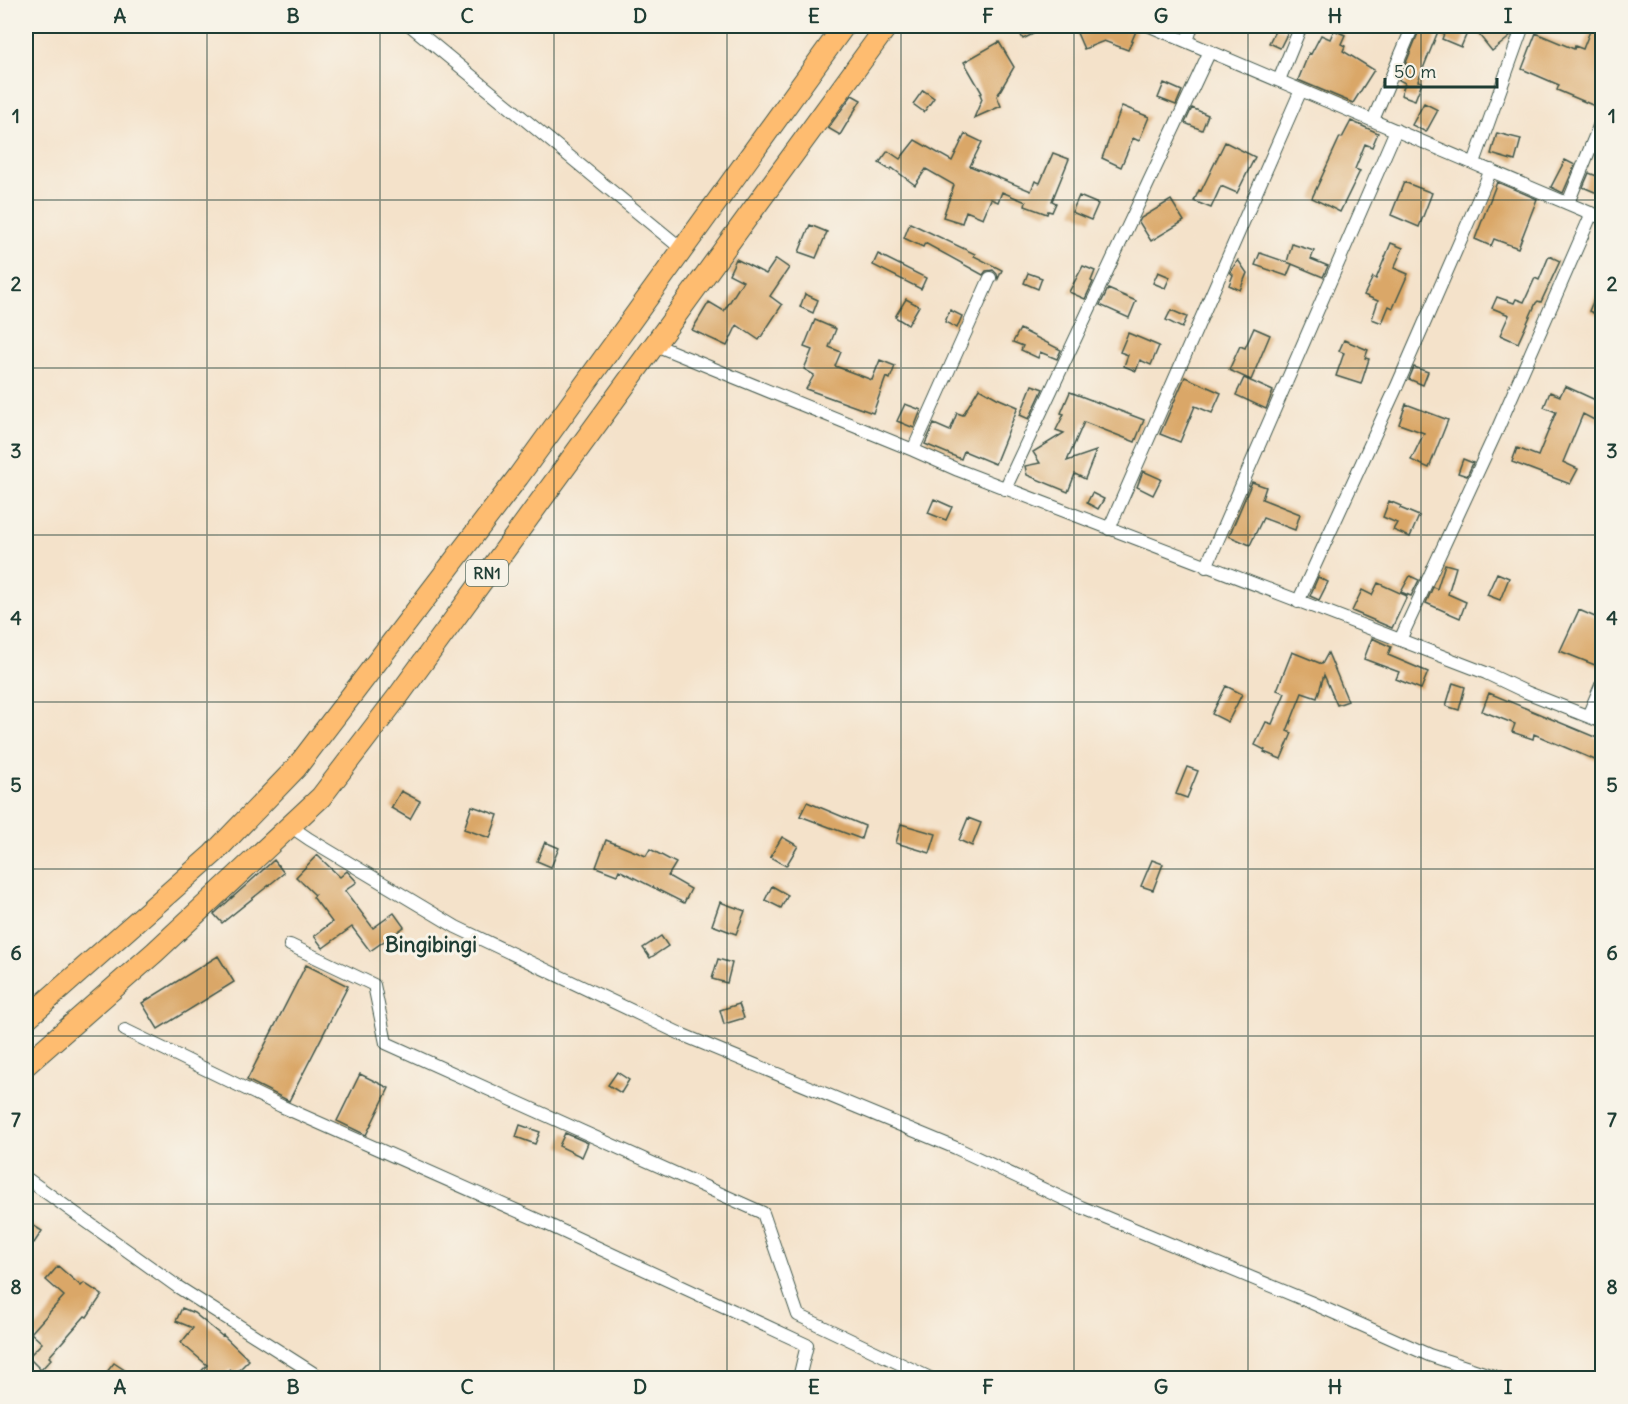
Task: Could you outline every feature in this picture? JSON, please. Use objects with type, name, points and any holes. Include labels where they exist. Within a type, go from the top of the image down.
[{"type":"highway","name":"RN1","points":[[26,1019],[213,854],[296,768],[518,477],[844,26]]},
{"type":"highway","name":"RN1","points":[[26,1065],[156,952],[321,797],[399,695],[887,26]]},
{"type":"street","points":[[411,26],[682,249]]},
{"type":"street","points":[[1150,26],[1597,216],[1400,640]]},
{"type":"street","points":[[1187,41],[1192,26]]},
{"type":"street","points":[[1279,80],[1301,26]]},
{"type":"street","points":[[1373,120],[1413,26]]},
{"type":"street","points":[[1474,163],[1523,26]]},
{"type":"street","points":[[1005,489],[1210,51]]},
{"type":"street","points":[[1109,529],[1301,90]]},
{"type":"street","points":[[1568,203],[1602,119]]},
{"type":"street","points":[[1206,567],[1396,130]]},
{"type":"street","points":[[1298,602],[1397,386],[1491,170]]},
{"type":"street","points":[[913,450],[990,278]]},
{"type":"street","points":[[653,344],[1005,489],[1486,673],[1526,692],[1602,722]]},
{"type":"street","points":[[1588,716],[1602,683]]},
{"type":"street","points":[[290,826],[456,927],[683,1035],[896,1122],[1081,1207],[1310,1302],[1429,1355],[1499,1378]]},
{"type":"street","points":[[290,945],[374,984],[386,1042],[763,1213],[798,1315],[930,1378]]},
{"type":"street","points":[[125,1030],[281,1106],[549,1225],[807,1345],[799,1378]]},
{"type":"street","points":[[26,1178],[178,1287],[321,1378]]},
{"type":"building","points":[[1016,26],[1049,26],[1023,39]]},
{"type":"building","points":[[1074,26],[1123,26],[1136,31],[1128,50],[1104,41],[1084,49]]},
{"type":"building","points":[[1421,26],[1432,26],[1439,29],[1418,81],[1422,82],[1415,100],[1401,95],[1405,83],[1399,80]]},
{"type":"building","points":[[1447,26],[1470,26],[1461,47],[1442,39]]},
{"type":"building","points":[[1472,26],[1502,26],[1511,36],[1492,51]]},
{"type":"building","points":[[1592,26],[1602,26],[1602,109],[1557,90],[1559,85],[1522,69],[1536,33],[1574,49],[1575,46],[1583,49]]},
{"type":"building","points":[[1277,27],[1288,32],[1280,48],[1269,43]]},
{"type":"building","points":[[1334,30],[1345,35],[1341,44],[1345,46],[1343,51],[1374,70],[1353,103],[1298,80],[1309,53],[1311,54],[1321,35],[1330,39]]},
{"type":"building","points":[[999,42],[1014,67],[997,96],[1001,106],[974,118],[982,99],[980,94],[982,93],[964,62]]},
{"type":"building","points":[[1164,83],[1182,91],[1176,105],[1158,98]]},
{"type":"building","points":[[923,90],[934,98],[924,112],[913,104]]},
{"type":"building","points":[[852,95],[861,100],[840,135],[828,128]]},
{"type":"building","points":[[1424,103],[1438,110],[1426,132],[1412,125]]},
{"type":"building","points":[[1122,106],[1149,117],[1139,141],[1133,138],[1121,167],[1102,158]]},
{"type":"building","points":[[1192,108],[1208,115],[1202,130],[1185,123]]},
{"type":"building","points":[[1351,121],[1378,133],[1372,147],[1365,144],[1355,169],[1360,171],[1340,212],[1312,198],[1340,137],[1342,138]]},
{"type":"building","points":[[1497,133],[1521,139],[1515,161],[1491,154]]},
{"type":"building","points":[[965,134],[982,142],[970,166],[1031,191],[1035,181],[1040,183],[1053,153],[1069,159],[1052,201],[1056,203],[1052,212],[1048,211],[1047,214],[1025,206],[1026,202],[1002,192],[998,202],[991,199],[983,218],[966,211],[962,223],[943,217],[954,185],[926,169],[915,185],[892,168],[890,170],[879,163],[888,151],[900,159],[915,140],[952,161]]},
{"type":"building","points":[[1225,142],[1255,157],[1237,193],[1221,186],[1211,208],[1194,201]]},
{"type":"building","points":[[1565,160],[1575,165],[1563,193],[1551,187]]},
{"type":"building","points":[[1589,173],[1602,178],[1602,195],[1583,187]]},
{"type":"building","points":[[1404,182],[1432,193],[1419,227],[1391,215]]},
{"type":"building","points":[[1497,182],[1537,199],[1518,248],[1494,239],[1491,246],[1475,239]]},
{"type":"building","points":[[1079,196],[1098,204],[1091,220],[1072,212]]},
{"type":"building","points":[[1171,200],[1184,221],[1151,241],[1139,222],[1141,218]]},
{"type":"building","points":[[910,223],[975,254],[974,256],[1002,270],[998,279],[993,270],[986,271],[983,275],[925,243],[923,247],[904,238]]},
{"type":"building","points":[[810,225],[827,232],[816,258],[799,252]]},
{"type":"building","points":[[1391,243],[1403,248],[1394,268],[1408,274],[1393,308],[1389,306],[1382,323],[1372,319],[1378,301],[1364,295],[1373,277],[1376,279]]},
{"type":"building","points":[[1292,244],[1314,251],[1311,259],[1328,266],[1323,277],[1287,262]]},
{"type":"building","points":[[1260,253],[1292,264],[1287,276],[1255,265]]},
{"type":"building","points":[[878,254],[926,278],[921,289],[873,265]]},
{"type":"building","points":[[1549,256],[1560,261],[1541,302],[1536,303],[1518,343],[1500,335],[1509,315],[1492,308],[1497,297],[1514,303],[1516,299],[1524,302],[1535,278],[1539,280]]},
{"type":"building","points":[[736,259],[766,274],[776,259],[789,268],[770,296],[782,305],[759,340],[737,325],[727,346],[692,330],[709,302],[724,311],[743,281],[729,274]]},
{"type":"building","points":[[1238,260],[1247,273],[1240,290],[1229,285],[1233,275],[1230,272]]},
{"type":"building","points":[[1083,266],[1095,271],[1091,281],[1093,282],[1085,299],[1069,292]]},
{"type":"building","points":[[1158,272],[1170,277],[1165,288],[1153,283]]},
{"type":"building","points":[[1028,273],[1042,278],[1038,289],[1024,283]]},
{"type":"building","points":[[1602,280],[1602,317],[1589,311]]},
{"type":"building","points":[[1108,289],[1136,301],[1129,318],[1100,305]]},
{"type":"building","points":[[805,294],[818,300],[813,313],[800,307]]},
{"type":"building","points":[[906,299],[919,306],[908,325],[895,317]]},
{"type":"building","points":[[950,310],[962,316],[957,328],[945,322]]},
{"type":"building","points":[[1171,310],[1187,317],[1182,328],[1166,320]]},
{"type":"building","points":[[815,320],[836,329],[829,347],[841,352],[835,366],[872,380],[880,360],[895,366],[890,379],[886,377],[873,413],[806,389],[814,375],[804,369],[812,350],[804,347]]},
{"type":"building","points":[[1254,328],[1270,335],[1251,380],[1229,370],[1240,346],[1245,348]]},
{"type":"building","points":[[1020,329],[1061,350],[1057,359],[1040,352],[1038,358],[1021,350],[1023,346],[1013,342]]},
{"type":"building","points":[[1128,333],[1159,346],[1151,365],[1140,360],[1136,371],[1124,366],[1128,355],[1120,352]]},
{"type":"building","points":[[1344,340],[1368,350],[1365,358],[1369,359],[1361,384],[1336,376],[1344,353],[1339,351]]},
{"type":"building","points":[[1414,367],[1428,372],[1423,385],[1409,379]]},
{"type":"building","points":[[1185,377],[1221,393],[1212,413],[1195,406],[1180,442],[1160,434]]},
{"type":"building","points":[[1244,378],[1273,391],[1266,409],[1236,395]]},
{"type":"building","points":[[1032,385],[1043,389],[1029,419],[1020,415]]},
{"type":"building","points":[[1565,386],[1602,403],[1602,424],[1583,414],[1563,462],[1578,469],[1570,484],[1512,462],[1517,448],[1538,456],[1556,412],[1544,407],[1550,392],[1560,396]]},
{"type":"building","points":[[979,388],[1018,407],[995,464],[964,451],[961,459],[925,444],[934,424],[950,431],[957,413],[963,415]]},
{"type":"building","points":[[1070,392],[1144,420],[1135,442],[1084,422],[1067,461],[1096,451],[1085,479],[1075,474],[1068,492],[1027,475],[1025,466],[1040,463],[1033,452],[1064,433],[1056,430],[1064,414],[1061,413]]},
{"type":"building","points":[[905,404],[921,410],[914,428],[897,421]]},
{"type":"building","points":[[1406,404],[1448,420],[1429,468],[1411,460],[1424,433],[1399,424]]},
{"type":"building","points":[[1463,459],[1473,463],[1467,476],[1458,473]]},
{"type":"building","points":[[1143,471],[1161,479],[1153,495],[1137,487]]},
{"type":"building","points":[[1252,482],[1266,487],[1262,499],[1300,514],[1295,530],[1263,518],[1250,545],[1229,536]]},
{"type":"building","points":[[1092,493],[1104,499],[1098,509],[1087,503]]},
{"type":"building","points":[[934,499],[952,507],[946,520],[928,513]]},
{"type":"building","points":[[1389,501],[1419,516],[1410,537],[1393,530],[1397,523],[1383,517]]},
{"type":"building","points":[[1445,564],[1456,567],[1448,594],[1466,602],[1460,618],[1426,603],[1433,587],[1437,589]]},
{"type":"building","points":[[1497,573],[1509,578],[1500,600],[1487,595]]},
{"type":"building","points":[[1410,576],[1419,580],[1411,596],[1401,592]]},
{"type":"building","points":[[1318,577],[1328,582],[1319,600],[1310,596]]},
{"type":"building","points":[[1378,583],[1407,596],[1392,628],[1352,611],[1362,590],[1372,595]]},
{"type":"building","points":[[1579,610],[1602,620],[1600,667],[1560,651]]},
{"type":"building","points":[[1372,638],[1391,647],[1388,655],[1428,672],[1421,689],[1396,679],[1399,672],[1364,659]]},
{"type":"building","points":[[1292,652],[1322,664],[1328,653],[1348,701],[1337,705],[1324,675],[1317,698],[1302,693],[1287,731],[1292,733],[1281,759],[1264,752],[1265,750],[1255,745],[1266,722],[1272,724],[1285,693],[1277,690]]},
{"type":"building","points":[[1453,683],[1465,687],[1459,710],[1446,706]]},
{"type":"building","points":[[1226,686],[1242,694],[1228,722],[1212,714]]},
{"type":"building","points":[[1489,693],[1602,740],[1602,763],[1534,734],[1533,739],[1512,732],[1515,724],[1482,711]]},
{"type":"building","points":[[1187,767],[1198,771],[1187,798],[1176,794]]},
{"type":"building","points":[[401,791],[420,801],[410,819],[391,808]]},
{"type":"building","points":[[807,802],[865,826],[861,839],[800,816]]},
{"type":"building","points":[[472,806],[498,815],[490,838],[464,829]]},
{"type":"building","points":[[968,818],[981,823],[972,846],[959,840]]},
{"type":"building","points":[[901,824],[936,834],[930,853],[896,843]]},
{"type":"building","points":[[782,837],[798,846],[786,866],[770,857]]},
{"type":"building","points":[[606,840],[646,856],[650,849],[676,863],[668,876],[691,889],[684,903],[619,870],[617,875],[596,867]]},
{"type":"building","points":[[545,842],[559,848],[551,867],[537,861]]},
{"type":"building","points":[[317,855],[340,877],[347,871],[357,882],[345,891],[373,928],[394,913],[404,927],[370,951],[352,927],[323,948],[314,936],[332,922],[313,897],[315,895],[296,877]]},
{"type":"building","points":[[274,860],[284,873],[222,923],[214,914]]},
{"type":"building","points":[[1152,860],[1163,864],[1153,890],[1141,886]]},
{"type":"building","points":[[772,886],[788,895],[781,908],[765,900]]},
{"type":"building","points":[[720,902],[745,911],[736,934],[712,925]]},
{"type":"building","points":[[661,936],[668,946],[650,958],[643,948]]},
{"type":"building","points":[[218,956],[234,982],[158,1029],[142,1003]]},
{"type":"building","points":[[718,959],[732,963],[727,983],[712,979]]},
{"type":"building","points":[[306,965],[348,986],[289,1101],[247,1080]]},
{"type":"building","points":[[739,1004],[744,1018],[724,1024],[720,1010]]},
{"type":"building","points":[[617,1072],[629,1080],[621,1093],[608,1085]]},
{"type":"building","points":[[360,1074],[389,1088],[366,1135],[337,1121]]},
{"type":"building","points":[[520,1125],[540,1132],[535,1144],[516,1137]]},
{"type":"building","points":[[565,1133],[588,1143],[582,1157],[559,1146]]},
{"type":"building","points":[[26,1221],[42,1231],[34,1243],[26,1237]]},
{"type":"building","points":[[58,1266],[81,1286],[84,1283],[102,1295],[87,1317],[85,1316],[49,1357],[51,1359],[41,1370],[28,1357],[42,1343],[31,1333],[64,1296],[46,1280]]},
{"type":"building","points":[[182,1308],[194,1313],[223,1335],[249,1360],[235,1374],[230,1369],[221,1378],[195,1378],[207,1365],[181,1343],[193,1328],[176,1321]]},
{"type":"building","points":[[114,1363],[126,1371],[120,1378],[106,1373]]},
{"type":"district","name":"Bingibingi","points":[[431,945]]}]
